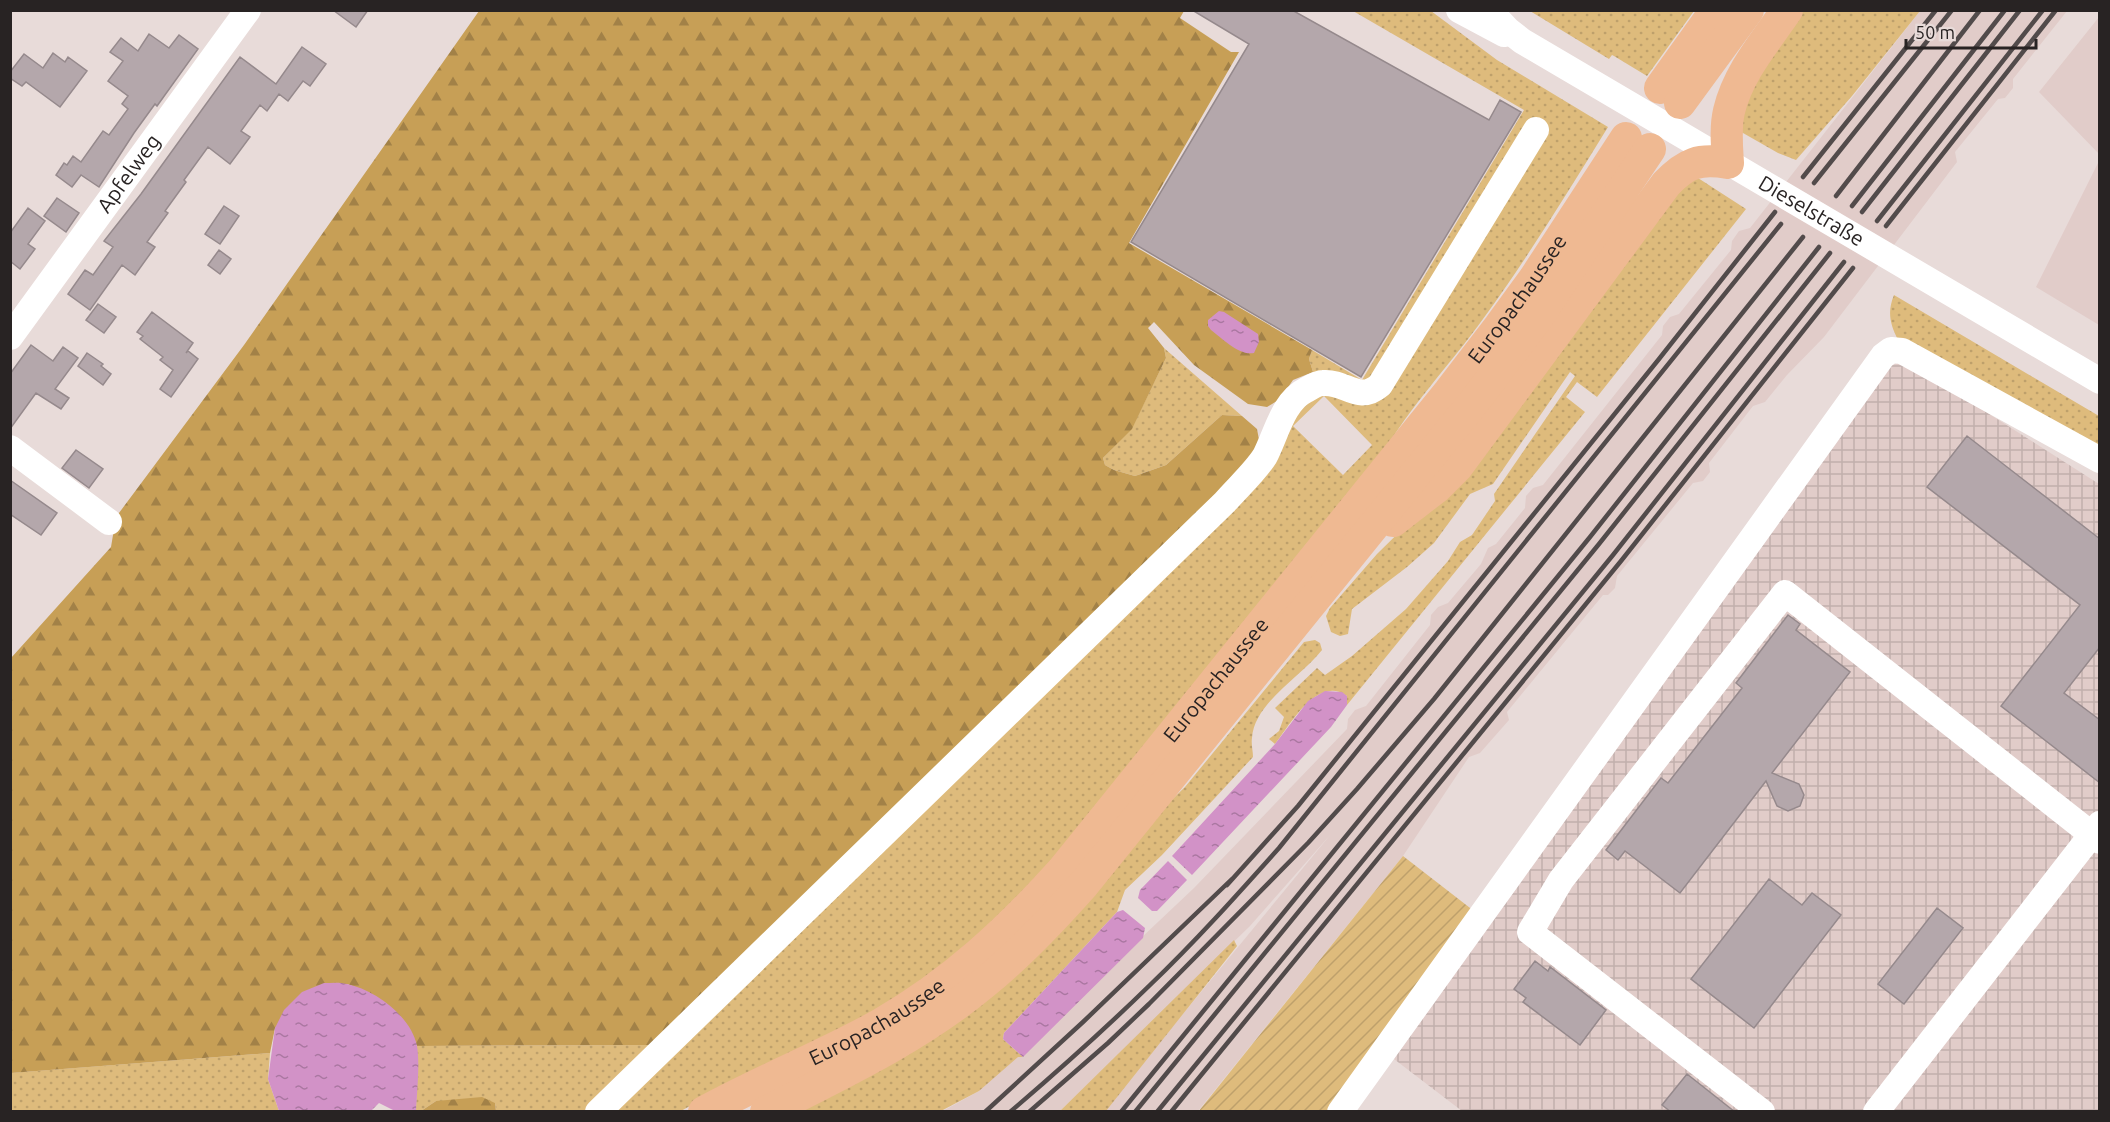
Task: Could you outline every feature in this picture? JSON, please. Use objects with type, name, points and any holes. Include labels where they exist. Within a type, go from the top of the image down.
[{"type":"main road","points":[[1716,10],[1670,96],[1748,10]]},
{"type":"main road","points":[[1345,559],[1437,487],[1457,467],[1675,174],[1698,162],[1710,160],[1728,163],[1728,114],[1735,90],[1787,10]]},
{"type":"main road","name":"Europachaussee","points":[[704,1112],[841,1045],[920,999],[979,955],[1034,902],[1062,871],[1449,392],[1638,143],[1535,321],[1477,398],[1084,884],[1018,954],[944,1013],[887,1049],[766,1112]]},
{"type":"street","name":"Dieselstraße","points":[[1459,10],[1495,31],[1522,41]]},
{"type":"street","name":"Dieselstraße","points":[[1489,10],[1522,41],[2100,381]]},
{"type":"street","name":"Apfelweg","points":[[10,337],[242,12]]},
{"type":"street","points":[[598,1112],[1225,502],[1264,457],[1289,406],[1304,390],[1323,383],[1340,385],[1360,393],[1372,392],[1380,385],[1536,130]]},
{"type":"street","points":[[1340,1112],[1883,356],[1891,350],[1902,351],[2100,460]]},
{"type":"street","points":[[10,448],[109,522]]},
{"type":"street","points":[[1762,1112],[1530,932],[1561,880],[1785,593],[2097,833],[1876,1112]]},
{"type":"shaded area","points":[[1353,11],[1431,11],[1497,60],[1608,127],[1500,296],[1405,420],[1382,455],[1061,853],[956,957],[879,1010],[681,1111],[607,1112],[1304,399],[1365,386],[1323,372],[1313,372],[1309,359],[1312,350],[1362,380],[1524,110]],"holes":[[[1324,396],[1372,445],[1343,475],[1293,426]]]},
{"type":"shaded area","points":[[1530,11],[1694,11],[1647,76],[1612,55],[1609,59]]},
{"type":"shaded area","points":[[1795,11],[1920,11],[1852,96],[1796,160],[1778,153],[1736,129],[1735,117]]},
{"type":"shaded area","points":[[1920,11],[2067,11],[2013,79],[2013,88],[2005,98],[1998,99],[1955,152],[1957,162],[1824,337],[1787,375],[1765,402],[1753,406],[1709,463],[1710,472],[1703,481],[1693,483],[1617,576],[1615,588],[1608,595],[1603,595],[1507,712],[1509,720],[1480,753],[1469,757],[1403,856],[1198,1111],[1103,1111],[1331,834],[1250,926],[1060,1111],[941,1112],[979,1091],[1194,888],[1347,729],[1348,719],[1355,710],[1366,706],[1430,625],[1431,615],[1438,607],[1448,603],[1481,564],[1488,548],[1496,544],[1525,508],[1526,496],[1533,488],[1543,485],[1662,335],[1663,326],[1670,317],[1679,314],[1731,250],[1732,241],[1739,231],[1750,228]]},
{"type":"shaded area","points":[[2099,17],[2099,154],[2039,92]]},
{"type":"shaded area","points":[[2099,161],[2099,325],[2036,287]]},
{"type":"shaded area","points":[[1698,178],[1746,209],[1597,397],[1577,382],[1566,397],[1585,412],[1347,705],[1347,696],[1336,691],[1325,692],[1315,697],[1296,715],[1275,744],[1269,739],[1279,731],[1284,717],[1275,708],[1317,668],[1325,675],[1352,656],[1406,609],[1448,561],[1460,542],[1472,535],[1495,501],[1494,494],[1575,376],[1570,372],[1493,484],[1470,494],[1434,543],[1352,609],[1348,634],[1340,636],[1331,632],[1326,616],[1330,608],[1377,554],[1432,500],[1672,191]]},
{"type":"shaded area","points":[[1894,295],[2099,416],[2099,453],[1898,340],[1890,318]]},
{"type":"shaded area","points":[[1164,348],[1242,416],[1222,415],[1166,465],[1135,476],[1114,470],[1105,465],[1103,458],[1132,428],[1166,358]]},
{"type":"shaded area","points":[[1906,361],[2099,484],[2099,1111],[1462,1111],[1390,1056],[1889,366]]},
{"type":"shaded area","points":[[1315,640],[1320,643],[1322,650],[1261,713],[1252,738],[1253,757],[1162,855],[1125,890],[1117,912],[1004,1033],[1003,1039],[1023,1057],[1018,1057],[979,1091],[941,1111],[790,1112],[1154,817],[1185,787],[1304,642]]},
{"type":"shaded area","points":[[1403,856],[1474,911],[1329,1111],[1198,1112]]},
{"type":"shaded area","points":[[1234,940],[1237,946],[1106,1111],[1060,1111]]},
{"type":"shaded area","points":[[655,1045],[587,1111],[496,1111],[495,1103],[436,1101],[421,1111],[415,1112],[417,1046]]},
{"type":"shaded area","points":[[270,1053],[268,1079],[279,1111],[11,1111],[10,1073]]},
{"type":"green space","points":[[479,11],[1184,11],[1180,18],[1231,52],[1239,52],[1129,243],[1312,350],[1309,359],[1313,372],[1293,380],[1280,399],[1267,407],[1248,404],[1194,365],[1154,322],[1148,328],[1164,348],[1166,358],[1132,429],[1103,458],[1105,465],[1135,476],[1166,465],[1222,415],[1242,416],[1257,429],[1260,445],[1232,482],[655,1045],[417,1046],[406,1024],[390,1007],[370,994],[347,984],[275,1028],[270,1053],[11,1073],[11,658],[111,547],[116,517],[244,345]]},
{"type":"green space","points":[[482,1097],[495,1103],[496,1111],[421,1111],[436,1101]]},
{"type":"water","points":[[1219,311],[1258,334],[1259,342],[1254,353],[1242,352],[1211,330],[1208,320]]},
{"type":"water","points":[[1325,691],[1342,692],[1347,696],[1347,705],[1331,727],[1192,875],[1172,856],[1275,744],[1308,701]]},
{"type":"water","points":[[1168,861],[1187,880],[1157,911],[1152,911],[1138,898],[1140,890]]},
{"type":"water","points":[[1123,910],[1145,928],[1143,938],[1023,1057],[1003,1039],[1004,1033],[1117,912]]},
{"type":"water","points":[[324,983],[344,983],[369,992],[390,1006],[407,1024],[418,1053],[416,1111],[395,1111],[379,1103],[371,1111],[279,1111],[268,1079],[275,1028],[284,1010],[302,992]]},
{"type":"building","points":[[333,10],[368,10],[356,27]]},
{"type":"building","points":[[1192,10],[1292,10],[1489,120],[1500,100],[1521,112],[1361,377],[1131,242],[1249,44]]},
{"type":"building","points":[[149,34],[169,48],[179,35],[198,49],[157,106],[155,104],[134,133],[99,187],[81,175],[72,187],[56,175],[64,163],[67,165],[73,156],[81,162],[103,131],[109,135],[128,109],[122,104],[128,96],[108,81],[123,61],[110,52],[121,38],[138,51]]},
{"type":"building","points":[[302,47],[326,64],[310,86],[303,81],[288,101],[279,94],[267,111],[260,105],[241,131],[250,137],[230,164],[208,147],[184,180],[186,182],[165,211],[168,213],[147,242],[155,247],[135,275],[122,265],[90,310],[68,294],[85,270],[93,275],[113,247],[104,241],[141,194],[240,57],[276,84]]},
{"type":"building","points":[[53,53],[65,62],[68,57],[87,71],[60,107],[26,82],[22,86],[10,78],[10,72],[24,54],[43,68]]},
{"type":"building","points":[[57,198],[79,213],[66,232],[44,216]]},
{"type":"building","points":[[224,206],[239,216],[220,244],[205,234]]},
{"type":"building","points":[[28,208],[45,221],[28,244],[35,249],[20,269],[10,261],[10,233]]},
{"type":"building","points":[[219,250],[231,259],[220,274],[208,265]]},
{"type":"building","points":[[98,304],[116,317],[104,333],[86,320]]},
{"type":"building","points":[[152,312],[193,343],[186,353],[188,351],[198,359],[171,397],[160,389],[173,370],[160,360],[163,357],[140,339],[143,336],[137,332]]},
{"type":"building","points":[[31,345],[53,361],[63,347],[78,358],[55,389],[69,398],[61,409],[36,393],[10,429],[10,374]]},
{"type":"building","points":[[87,353],[103,364],[101,366],[111,374],[103,385],[78,366]]},
{"type":"building","points":[[1967,436],[2100,539],[2100,647],[2064,693],[2100,720],[2100,783],[2001,706],[2080,605],[1927,487]]},
{"type":"building","points":[[76,450],[103,469],[89,488],[62,468]]},
{"type":"building","points":[[10,480],[57,513],[41,535],[10,514]]},
{"type":"building","points":[[1788,615],[1800,624],[1796,630],[1850,672],[1772,773],[1799,784],[1804,795],[1800,806],[1788,811],[1777,806],[1766,781],[1680,893],[1625,851],[1618,860],[1606,850],[1661,778],[1668,783],[1742,688],[1736,683]]},
{"type":"building","points":[[1769,879],[1802,905],[1812,893],[1841,915],[1754,1028],[1691,979]]},
{"type":"building","points":[[1937,908],[1963,928],[1904,1004],[1878,984]]},
{"type":"building","points":[[1535,961],[1548,971],[1550,967],[1606,1010],[1580,1045],[1523,1002],[1526,998],[1514,989]]},
{"type":"building","points":[[1687,1074],[1735,1112],[1671,1112],[1662,1105]]},
{"type":"railway","points":[[1803,177],[1936,10]]},
{"type":"railway","points":[[1814,183],[1952,10]]},
{"type":"railway","points":[[1836,196],[1980,10]]},
{"type":"railway","points":[[1852,206],[2005,10]]},
{"type":"railway","points":[[1862,212],[2020,10]]},
{"type":"railway","points":[[1877,221],[2043,10]]},
{"type":"railway","points":[[1886,226],[2056,10]]},
{"type":"railway","points":[[1227,885],[1298,806],[1775,212]]},
{"type":"railway","points":[[1010,1112],[1099,1034],[1167,969],[1279,848],[1781,224]]},
{"type":"railway","points":[[1029,1112],[1149,1004],[1308,843],[1357,789],[1434,699],[1803,237]]},
{"type":"railway","points":[[1121,1112],[1590,537],[1819,247]]},
{"type":"railway","points":[[1135,1112],[1599,544],[1830,253]]},
{"type":"railway","points":[[1157,1112],[1613,555],[1844,262]]},
{"type":"railway","points":[[1171,1112],[1621,561],[1853,268]]},
{"type":"railway","points":[[985,1112],[1232,879]]}]
